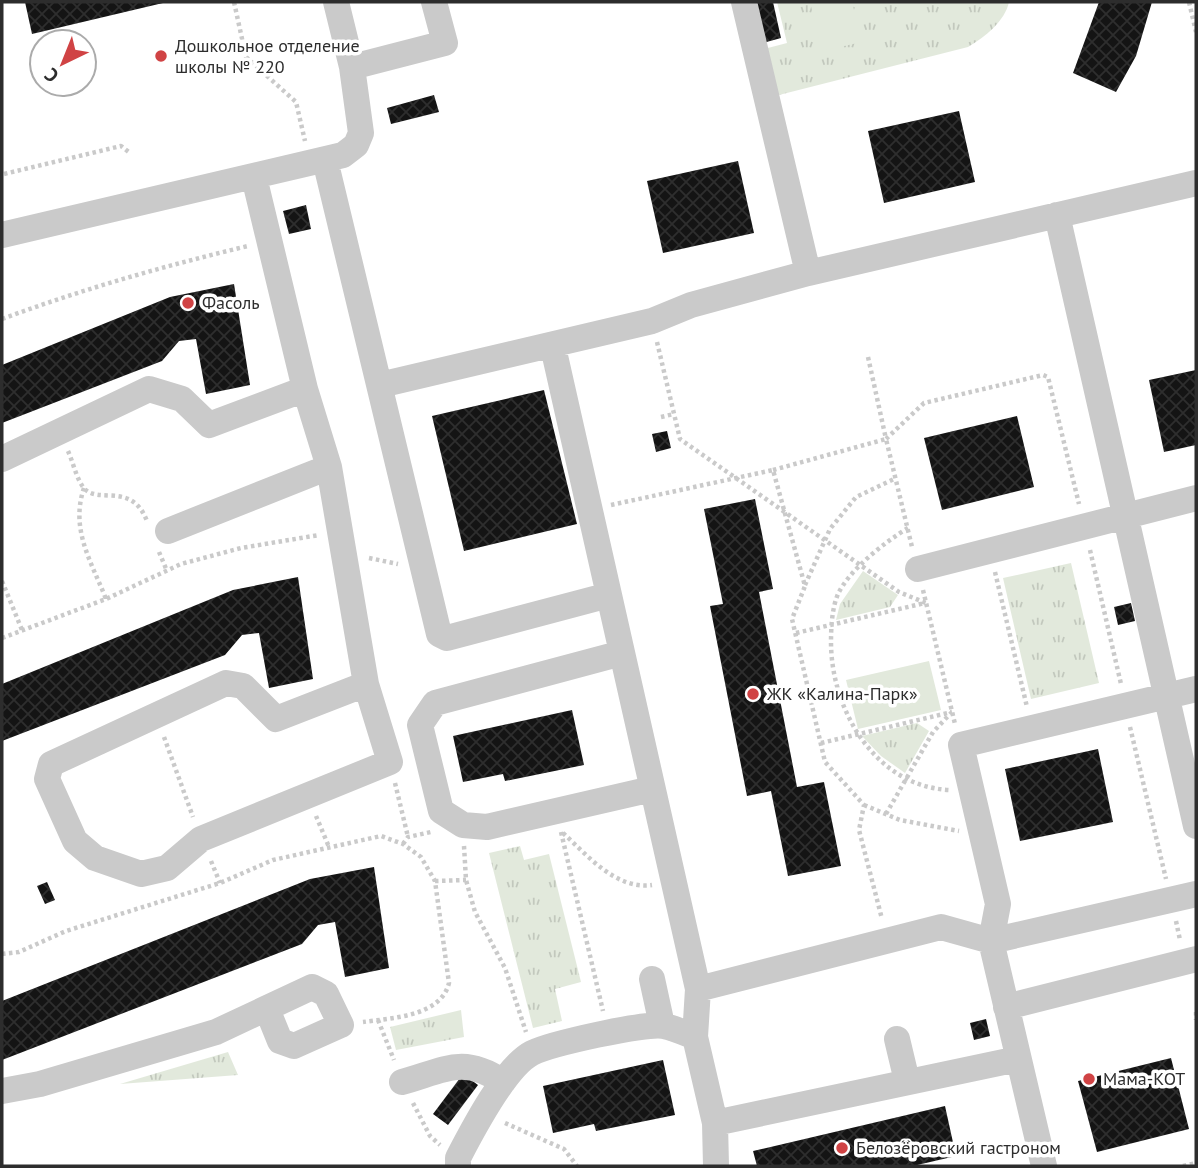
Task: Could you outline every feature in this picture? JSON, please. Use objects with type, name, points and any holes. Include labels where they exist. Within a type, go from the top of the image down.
[{"type":"lane","points":[[2,235],[343,155],[356,145],[360,133],[352,67],[335,2]]},
{"type":"lane","points":[[352,67],[444,43],[435,2]]},
{"type":"lane","points":[[744,2],[808,273]]},
{"type":"lane","points":[[318,162],[380,385],[439,634],[447,638],[609,595]]},
{"type":"lane","points":[[254,177],[328,467],[366,684],[390,762],[201,839],[167,868],[141,874],[95,858],[75,841],[47,779],[51,764],[226,683],[243,686],[276,719],[366,684]]},
{"type":"lane","points":[[380,385],[553,347],[652,321],[691,305],[808,273],[1196,183]]},
{"type":"lane","points":[[1057,215],[1196,826]]},
{"type":"lane","points":[[553,347],[698,989],[695,1037],[715,1123],[711,1165]]},
{"type":"lane","points":[[2,459],[149,388],[183,399],[209,425],[306,389]]},
{"type":"lane","points":[[159,536],[328,467]]},
{"type":"lane","points":[[918,569],[1196,498]]},
{"type":"lane","points":[[622,653],[435,703],[420,725],[441,811],[463,825],[487,827],[558,820],[652,789]]},
{"type":"lane","points":[[1044,1166],[991,942],[998,904],[961,745],[1196,689]]},
{"type":"lane","points":[[698,989],[941,927],[991,942],[1196,894]]},
{"type":"lane","points":[[1006,1007],[1190,960]]},
{"type":"lane","points":[[652,979],[662,1025]]},
{"type":"lane","points":[[2,1091],[40,1084],[215,1032],[312,987],[326,994],[341,1025],[294,1046],[280,1041],[267,1009]]},
{"type":"lane","points":[[458,1166],[458,1158],[481,1113],[503,1082],[531,1053],[608,1033],[662,1025],[695,1037]]},
{"type":"lane","points":[[897,1039],[907,1081]]},
{"type":"lane","points":[[715,1123],[950,1071],[971,1071],[1018,1059]]},
{"type":"lane","points":[[402,1082],[464,1064],[484,1069],[503,1082]]},
{"type":"path","points":[[234,2],[246,57],[296,102],[318,162]]},
{"type":"path","points":[[1189,2],[1196,32]]},
{"type":"path","points":[[4,174],[121,146],[130,153]]},
{"type":"path","points":[[2,319],[73,292],[151,269],[270,241]]},
{"type":"path","points":[[652,321],[680,439],[899,592],[926,603],[796,633]]},
{"type":"path","points":[[868,358],[887,439],[924,403],[1048,377],[1171,900],[1190,960]]},
{"type":"path","points":[[660,417],[674,414]]},
{"type":"path","points":[[60,431],[84,488],[93,494],[130,499],[143,511],[159,536],[167,570]]},
{"type":"path","points":[[590,510],[773,470],[805,586]]},
{"type":"path","points":[[895,478],[856,497],[824,540],[792,619],[825,762],[863,805],[951,832],[981,828]]},
{"type":"path","points":[[84,488],[77,509],[80,535],[106,599]]},
{"type":"path","points":[[908,528],[884,542],[838,594],[831,625],[831,661],[839,698],[856,734],[878,759],[907,778],[936,789],[972,791]]},
{"type":"path","points":[[2,638],[106,599],[167,570],[241,548],[343,542],[423,567]]},
{"type":"path","points":[[990,550],[1032,728]]},
{"type":"path","points":[[2,581],[22,630]]},
{"type":"path","points":[[821,743],[953,712],[933,732],[886,814]]},
{"type":"path","points":[[156,715],[220,883]]},
{"type":"path","points":[[390,762],[408,837]]},
{"type":"path","points":[[307,796],[329,847]]},
{"type":"path","points":[[863,805],[859,830],[887,940]]},
{"type":"path","points":[[558,820],[613,877],[640,887],[673,881]]},
{"type":"path","points":[[558,820],[608,1033]]},
{"type":"path","points":[[463,825],[466,880],[475,912],[505,968],[522,1014],[531,1053]]},
{"type":"path","points":[[2,954],[19,952],[66,931],[220,883],[273,860],[381,836],[403,844],[421,857],[435,881],[449,983],[446,997],[432,1008],[341,1025]]},
{"type":"path","points":[[435,881],[466,880]]},
{"type":"path","points":[[1196,1012],[1196,1020]]},
{"type":"path","points":[[481,1113],[564,1149],[577,1166]]},
{"type":"path","points":[[1183,1166],[1196,1163]]},
{"type":"green space","points":[[777,2],[1009,2],[1003,16],[993,28],[968,47],[775,96],[764,49],[787,43]]},
{"type":"green space","points":[[810,2],[852,2],[862,42],[822,51]]},
{"type":"green space","points":[[1071,563],[1099,683],[1031,699],[1003,578]]},
{"type":"green space","points":[[863,571],[898,595],[890,607],[836,620],[840,604]]},
{"type":"green space","points":[[929,661],[941,710],[858,729],[846,680]]},
{"type":"green space","points":[[917,723],[929,731],[905,773],[881,756],[862,736]]},
{"type":"green space","points":[[520,846],[524,860],[549,854],[581,982],[555,989],[562,1021],[533,1028],[489,853]]},
{"type":"green space","points":[[461,1010],[464,1037],[396,1050],[390,1027]]},
{"type":"green space","points":[[228,1052],[238,1075],[120,1084]]},
{"type":"building","points":[[25,2],[163,2],[57,28],[31,28]]},
{"type":"building","points":[[753,2],[773,2],[781,38],[763,43]]},
{"type":"building","points":[[1099,2],[1152,2],[1136,56],[1116,92],[1073,73]]},
{"type":"building","points":[[434,95],[439,112],[391,124],[387,108]]},
{"type":"building","points":[[959,111],[975,182],[884,203],[868,131]]},
{"type":"building","points":[[738,161],[754,233],[663,253],[647,181]]},
{"type":"building","points":[[306,205],[311,229],[289,234],[283,211]]},
{"type":"building","points":[[234,284],[250,385],[206,394],[196,339],[179,341],[162,361],[2,423],[2,365],[170,297]]},
{"type":"building","points":[[1196,370],[1196,445],[1164,452],[1149,380]]},
{"type":"building","points":[[544,390],[577,524],[464,551],[432,416]]},
{"type":"building","points":[[1017,416],[1034,487],[942,510],[924,438]]},
{"type":"building","points":[[667,431],[671,448],[656,452],[652,434]]},
{"type":"building","name":"ЖК «Калина-Парк»","points":[[755,499],[773,589],[759,592],[797,787],[824,782],[841,866],[788,876],[771,791],[747,796],[710,606],[723,604],[704,509]]},
{"type":"building","points":[[298,577],[313,679],[269,688],[259,633],[242,635],[225,655],[2,741],[2,684],[233,590]]},
{"type":"building","points":[[1131,603],[1135,621],[1118,625],[1114,607]]},
{"type":"building","points":[[572,710],[584,765],[505,781],[503,774],[463,782],[453,736]]},
{"type":"building","points":[[1098,749],[1113,822],[1020,841],[1005,769]]},
{"type":"building","points":[[374,867],[389,968],[345,977],[335,922],[318,925],[302,944],[2,1060],[2,1001],[310,879]]},
{"type":"building","points":[[47,882],[55,900],[45,904],[37,886]]},
{"type":"building","points":[[986,1019],[990,1036],[974,1040],[970,1023]]},
{"type":"building","points":[[1171,1058],[1189,1129],[1097,1152],[1078,1081]]},
{"type":"building","points":[[663,1060],[675,1115],[596,1131],[594,1124],[553,1133],[543,1086]]},
{"type":"building","points":[[463,1074],[478,1085],[448,1125],[433,1114]]},
{"type":"building","points":[[945,1106],[956,1156],[913,1166],[757,1166],[753,1151]]},
{"type":"place","name":"Дошкольное отделение школы № 220","points":[[161,56]]},
{"type":"place","name":"Фасоль","points":[[188,303]]},
{"type":"place","name":"ЖК «Калина-Парк»","points":[[753,694]]},
{"type":"place","name":"Мама-КОТ","points":[[1089,1079]]},
{"type":"place","name":"Белозёровский гастроном","points":[[842,1148]]}]
